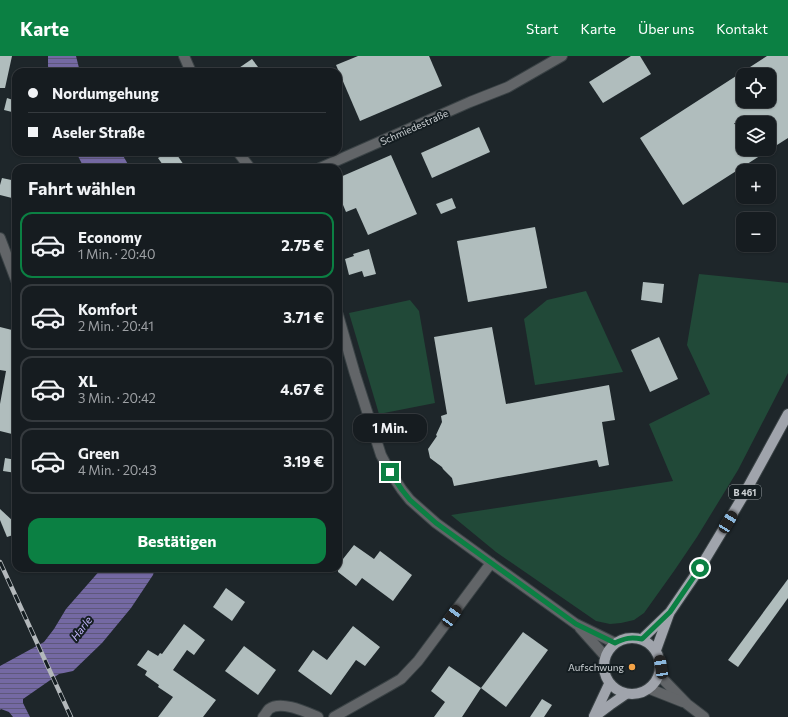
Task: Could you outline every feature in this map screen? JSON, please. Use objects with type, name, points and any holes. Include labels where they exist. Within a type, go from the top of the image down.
[{"type":"main road","name":"B 461","points":[[642,639],[670,612],[700,568],[742,498],[788,414]]},
{"type":"main road","name":"B 461","points":[[656,650],[670,612]]},
{"type":"main road","points":[[628,638],[642,639],[656,650],[660,658],[661,667],[659,675],[650,689],[635,695],[626,694],[609,684],[605,676],[605,656],[615,643],[628,638]]},
{"type":"main road","points":[[593,717],[609,684]]},
{"type":"main road","points":[[593,717],[626,694]]},
{"type":"street","points":[[184,56],[189,68]]},
{"type":"street","name":"Schmiedestraße","points":[[329,164],[508,87],[562,56]]},
{"type":"street","points":[[0,238],[12,270]]},
{"type":"street","points":[[342,329],[378,448],[390,472],[402,490],[436,523],[491,563],[576,624],[615,643]]},
{"type":"street","points":[[334,717],[389,686],[412,669],[491,563]]},
{"type":"street","points":[[576,624],[605,656]]},
{"type":"street","points":[[659,675],[687,704],[704,717]]},
{"type":"street","points":[[650,689],[687,704]]},
{"type":"street","points":[[263,717],[269,709],[278,706],[291,707],[318,717]]},
{"type":"green space","points":[[699,274],[788,283],[788,373],[738,470],[697,537],[644,613],[634,620],[621,623],[610,624],[596,621],[496,552],[451,515],[673,481],[649,424],[710,394],[687,345]]},
{"type":"green space","points":[[586,291],[623,372],[535,385],[524,319],[547,300]]},
{"type":"green space","points":[[410,300],[419,311],[435,403],[379,414],[349,313]]},
{"type":"water","points":[[48,56],[76,56],[79,68],[48,68]]},
{"type":"water","points":[[78,156],[123,156],[128,164],[82,164]]},
{"type":"water","name":"Harle","points":[[98,572],[154,572],[131,608],[102,643],[73,671],[59,674],[23,699],[23,703],[30,717],[13,717],[9,712],[0,710],[0,666],[44,642],[66,609]]},
{"type":"building","points":[[0,56],[12,56],[5,88],[0,88]]},
{"type":"building","points":[[358,56],[429,56],[442,86],[360,121],[342,79],[342,68],[337,68],[336,65]]},
{"type":"building","points":[[631,56],[640,56],[651,74],[603,103],[589,82]]},
{"type":"building","points":[[767,56],[788,56],[788,138],[776,146],[776,116],[736,116],[736,123],[734,123],[736,126],[736,156],[760,156],[747,164],[736,164],[736,171],[683,205],[640,138],[736,76],[736,108],[776,108],[776,68],[748,68]]},
{"type":"building","points":[[252,59],[258,67],[257,68],[239,68]]},
{"type":"building","points":[[7,98],[12,100],[12,112],[4,110]]},
{"type":"building","points":[[479,127],[490,152],[432,178],[421,153]]},
{"type":"building","points":[[391,155],[417,214],[368,235],[356,208],[346,212],[342,202],[342,176]]},
{"type":"building","points":[[161,156],[178,156],[183,164],[162,164],[158,158]]},
{"type":"building","points":[[2,178],[12,180],[12,198],[0,195]]},
{"type":"building","points":[[452,198],[456,208],[441,214],[436,204]]},
{"type":"building","points":[[535,227],[547,288],[468,302],[457,241]]},
{"type":"building","points":[[369,249],[376,274],[364,277],[362,271],[349,275],[345,259],[354,256],[353,254]]},
{"type":"building","points":[[643,282],[664,284],[662,303],[641,300]]},
{"type":"building","points":[[0,327],[12,330],[12,434],[0,431],[0,404],[6,371],[0,370]]},
{"type":"building","points":[[492,327],[506,404],[609,385],[615,420],[602,422],[609,465],[599,467],[597,460],[454,486],[452,478],[442,467],[430,458],[428,449],[437,436],[436,435],[442,422],[441,416],[447,414],[434,337]]},
{"type":"building","points":[[659,337],[678,379],[650,392],[631,350]]},
{"type":"building","points":[[5,458],[12,459],[12,472],[3,471]]},
{"type":"building","points":[[0,509],[12,520],[12,535],[7,537],[0,520]]},
{"type":"building","points":[[354,545],[374,559],[380,551],[412,575],[393,601],[362,578],[356,586],[338,572],[342,572],[343,559]]},
{"type":"building","points":[[788,579],[788,598],[738,667],[728,660]]},
{"type":"building","points":[[226,588],[245,602],[232,621],[213,607]]},
{"type":"building","points":[[184,624],[205,640],[194,655],[187,650],[173,670],[216,700],[203,717],[158,717],[173,697],[158,687],[159,685],[145,675],[147,671],[137,665],[148,650],[158,656],[160,653],[162,654]]},
{"type":"building","points":[[353,626],[380,647],[365,666],[356,660],[331,695],[298,671],[313,650],[327,660]]},
{"type":"building","points":[[523,632],[548,650],[506,707],[481,688]]},
{"type":"building","points":[[244,646],[276,670],[258,695],[225,671]]},
{"type":"building","points":[[449,666],[481,688],[462,717],[434,717],[445,702],[431,691]]},
{"type":"building","points":[[542,699],[552,705],[544,717],[530,717]]},
{"type":"railway","points":[[0,562],[71,717]]},
{"type":"place","name":"Aufschwung","points":[[632,667]]},
{"type":"route","points":[[390,472],[410,500],[436,523],[576,624],[615,643],[624,639],[642,639],[670,612],[700,568]]}]
